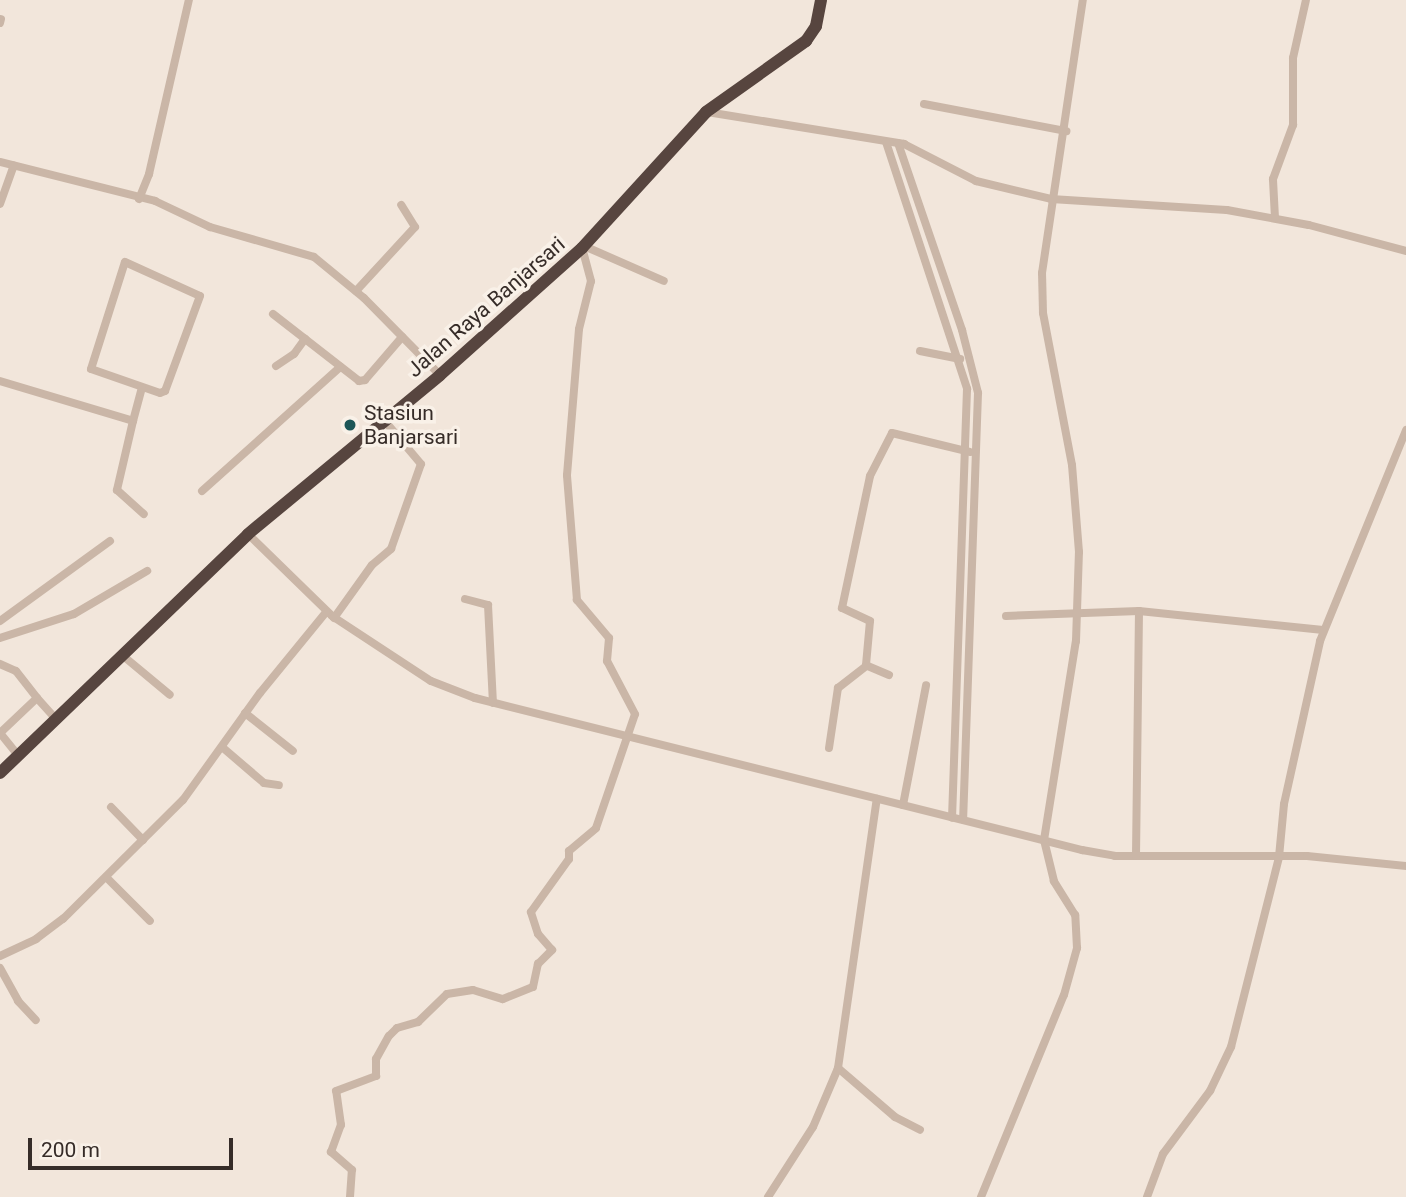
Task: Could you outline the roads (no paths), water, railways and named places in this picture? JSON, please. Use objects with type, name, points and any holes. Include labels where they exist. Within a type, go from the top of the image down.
[{"type":"highway","name":"Jalan Raya Banjarsari","points":[[0,773],[248,534],[440,375],[583,247],[706,112],[806,41],[816,26],[821,0]]},
{"type":"street","points":[[139,199],[149,174],[190,0]]},
{"type":"street","points":[[981,1197],[1064,995],[1077,948],[1075,915],[1054,881],[1044,840],[1078,616],[1072,465],[1043,313],[1042,273],[1051,198],[1066,131],[1083,0]]},
{"type":"street","points":[[1275,218],[1273,179],[1293,125],[1293,58],[1306,0]]},
{"type":"street","points":[[924,104],[1066,131]]},
{"type":"street","points":[[706,112],[892,142],[976,181],[1051,198],[1192,206],[1275,218],[1406,251]]},
{"type":"street","points":[[892,142],[968,370],[973,419],[961,718],[952,818]]},
{"type":"street","points":[[0,162],[172,208],[210,227],[314,257],[356,291],[440,375]]},
{"type":"street","points":[[0,204],[14,165]]},
{"type":"street","points":[[356,291],[415,227],[401,205]]},
{"type":"street","points":[[583,247],[664,281]]},
{"type":"street","points":[[350,1197],[352,1170],[331,1152],[341,1125],[336,1091],[376,1076],[376,1059],[389,1036],[418,1022],[447,994],[473,990],[503,999],[533,987],[538,964],[552,950],[538,934],[531,912],[569,859],[569,851],[596,828],[635,715],[607,661],[608,638],[577,600],[567,475],[579,329],[591,281],[583,247]]},
{"type":"street","points":[[125,262],[200,298],[165,391],[142,388],[91,369],[125,262]]},
{"type":"street","points":[[946,301],[960,359],[968,370]]},
{"type":"street","points":[[273,314],[351,376],[365,380],[402,337]]},
{"type":"street","points":[[276,366],[294,354],[305,339]]},
{"type":"street","points":[[920,351],[960,359]]},
{"type":"street","points":[[202,491],[341,368]]},
{"type":"street","points":[[0,381],[134,421]]},
{"type":"street","points":[[142,388],[117,490],[144,514]]},
{"type":"street","points":[[334,618],[372,565],[388,553],[421,464],[384,420]]},
{"type":"street","points":[[1147,1197],[1163,1154],[1210,1091],[1231,1047],[1279,857],[1284,804],[1323,630],[1406,430]]},
{"type":"street","points":[[829,748],[838,688],[866,666],[870,621],[842,608],[869,479],[887,437],[895,433],[973,452]]},
{"type":"street","points":[[248,534],[334,618],[431,681],[493,703],[1115,856],[1279,857],[1406,866]]},
{"type":"street","points":[[0,621],[110,541]]},
{"type":"street","points":[[0,638],[74,614],[147,570]]},
{"type":"street","points":[[465,599],[488,605],[493,703]]},
{"type":"street","points":[[1136,856],[1139,611]]},
{"type":"street","points":[[1006,616],[1078,616],[1139,611],[1323,630]]},
{"type":"street","points":[[0,956],[36,939],[106,877],[183,800],[245,712],[326,612]]},
{"type":"street","points":[[122,655],[170,695]]},
{"type":"street","points":[[0,664],[16,671],[55,718]]},
{"type":"street","points":[[866,666],[889,675]]},
{"type":"street","points":[[903,805],[926,685]]},
{"type":"street","points":[[18,755],[0,733],[37,698]]},
{"type":"street","points":[[245,712],[293,751]]},
{"type":"street","points":[[961,718],[963,820]]},
{"type":"street","points":[[222,747],[264,783],[279,785]]},
{"type":"street","points":[[768,1197],[813,1127],[838,1068],[877,799]]},
{"type":"street","points":[[111,807],[143,840]]},
{"type":"street","points":[[106,877],[150,921]]},
{"type":"street","points":[[0,968],[18,1001],[36,1020]]},
{"type":"street","points":[[838,1068],[895,1117],[920,1130]]},
{"type":"place","name":"Stasiun Banjarsari","points":[[350,425]]}]
